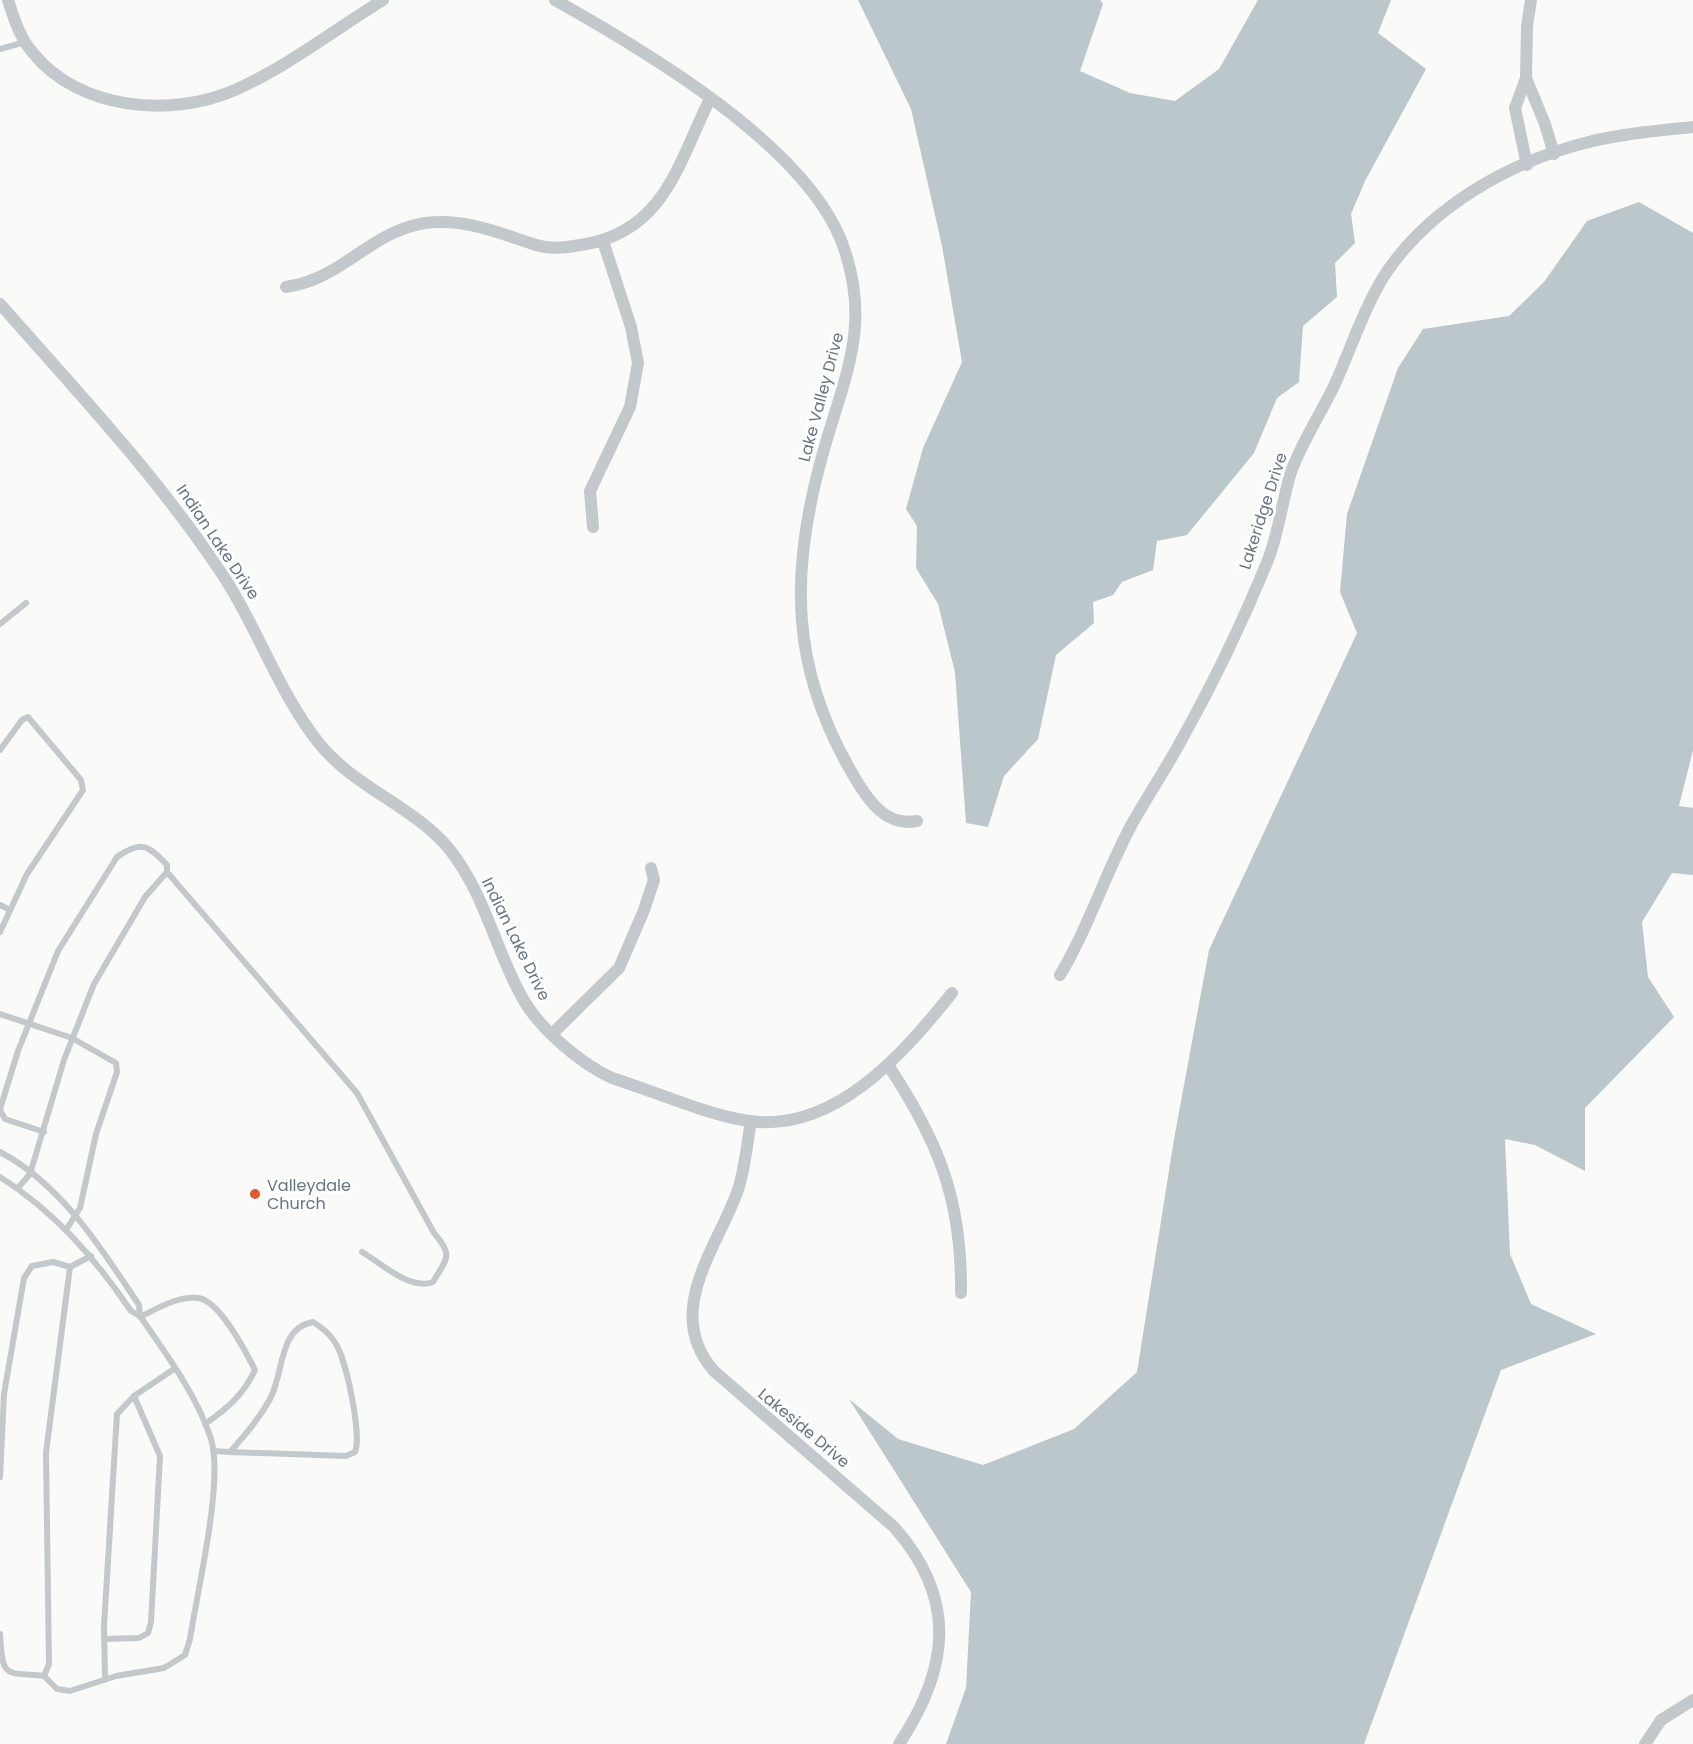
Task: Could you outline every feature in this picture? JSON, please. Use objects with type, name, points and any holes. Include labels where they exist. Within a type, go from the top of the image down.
[{"type":"street","points":[[8,0],[25,42],[34,55],[75,88],[94,96],[132,104],[174,105],[235,90],[262,76],[383,0]]},
{"type":"street","name":"Lake Valley Drive","points":[[555,0],[651,58],[710,99],[782,157],[810,187],[832,222],[849,264],[855,297],[854,351],[818,473],[804,538],[801,616],[806,662],[825,722],[860,788],[886,816],[897,822],[917,821]]},
{"type":"street","points":[[1527,165],[1515,108],[1526,78],[1527,26],[1531,0]]},
{"type":"street","points":[[1526,78],[1554,154]]},
{"type":"street","points":[[286,287],[318,280],[380,239],[409,226],[427,223],[481,226],[549,248],[603,241],[632,225],[658,202],[678,171],[710,99]]},
{"type":"street","name":"Lakeridge Drive","points":[[1060,975],[1075,949],[1132,823],[1183,738],[1240,623],[1273,545],[1291,474],[1303,443],[1332,388],[1385,275],[1420,232],[1443,212],[1492,181],[1579,145],[1621,135],[1693,127]]},
{"type":"street","points":[[593,527],[590,491],[630,407],[638,363],[632,327],[603,241]]},
{"type":"street","name":"Indian Lake Drive","points":[[0,304],[180,512],[244,609],[298,716],[320,745],[342,767],[430,827],[450,851],[483,904],[523,999],[583,1063],[612,1078],[751,1121],[800,1119],[821,1111],[863,1086],[888,1065],[952,993]]},
{"type":"street","points":[[553,1033],[618,968],[644,910],[654,880],[651,868]]},
{"type":"street","points":[[888,1065],[921,1115],[943,1165],[954,1213],[961,1293]]},
{"type":"street","name":"Lakeside Drive","points":[[751,1121],[738,1190],[700,1272],[694,1306],[695,1335],[703,1357],[714,1371],[894,1527],[914,1551],[925,1571],[939,1623],[937,1664],[930,1689],[899,1744]]},
{"type":"street","points":[[1645,1744],[1661,1720],[1693,1700]]},
{"type":"lane","points":[[0,49],[25,42]]},
{"type":"lane","points":[[0,624],[26,603]]},
{"type":"lane","points":[[0,750],[22,720],[28,717],[81,780],[84,790],[27,874],[0,932]]},
{"type":"lane","points":[[44,1132],[5,1119],[0,1109],[28,1024],[58,951],[117,857],[131,847],[142,846],[154,851],[167,865],[167,872],[357,1094],[434,1233],[447,1248],[448,1256],[433,1282],[424,1286],[414,1283],[362,1252]]},
{"type":"lane","points":[[18,1188],[30,1174],[72,1038],[94,984],[145,897],[167,872]]},
{"type":"lane","points":[[0,905],[10,910]]},
{"type":"lane","points":[[0,1014],[72,1038],[116,1063],[117,1072],[96,1134],[88,1178],[75,1216],[66,1230]]},
{"type":"lane","points":[[0,1152],[56,1195],[109,1260],[139,1305],[140,1316],[198,1407],[213,1451],[216,1479],[190,1640],[185,1655],[164,1668],[105,1680],[70,1691],[57,1689],[44,1676],[16,1676],[7,1671],[1,1659],[0,1634]]},
{"type":"lane","points":[[0,1177],[18,1188],[66,1230],[91,1256],[131,1311],[140,1316]]},
{"type":"lane","points":[[0,1477],[4,1394],[24,1278],[32,1266],[53,1262],[70,1267],[91,1256]]},
{"type":"lane","points":[[44,1676],[49,1664],[46,1454],[70,1267]]},
{"type":"lane","points":[[140,1316],[181,1299],[200,1298],[211,1303],[244,1349],[255,1370],[246,1390],[231,1405],[205,1424]]},
{"type":"lane","points":[[213,1451],[230,1452],[346,1456],[355,1452],[357,1432],[341,1355],[334,1341],[313,1322],[304,1323],[288,1340],[279,1378],[271,1398],[255,1424],[230,1452]]},
{"type":"lane","points":[[105,1680],[104,1639],[117,1414],[134,1396],[174,1369]]},
{"type":"lane","points":[[104,1639],[139,1638],[148,1633],[151,1622],[160,1456],[134,1396]]},
{"type":"shaded area","points":[[858,0],[1100,0],[1103,4],[1080,71],[1130,93],[1175,101],[1219,69],[1258,0],[1391,0],[1378,33],[1426,69],[1365,181],[1351,214],[1355,243],[1335,263],[1337,297],[1303,326],[1299,382],[1277,398],[1254,453],[1187,535],[1157,541],[1153,570],[1122,582],[1113,595],[1093,602],[1094,623],[1056,655],[1038,739],[1004,776],[988,827],[966,823],[955,672],[938,604],[916,568],[917,526],[906,509],[923,448],[962,362],[942,246],[911,109]]},
{"type":"shaded area","points":[[1639,202],[1693,233],[1693,750],[1679,806],[1693,808],[1693,875],[1672,873],[1642,922],[1648,977],[1674,1017],[1585,1108],[1585,1171],[1535,1145],[1505,1139],[1510,1254],[1531,1304],[1596,1334],[1501,1370],[1364,1744],[946,1744],[966,1688],[971,1592],[849,1399],[898,1439],[983,1465],[1074,1429],[1137,1372],[1174,1139],[1209,950],[1357,633],[1340,592],[1347,514],[1398,368],[1423,329],[1509,316],[1544,282],[1587,221]]},
{"type":"place","name":"Valleydale Church","points":[[255,1194]]}]
